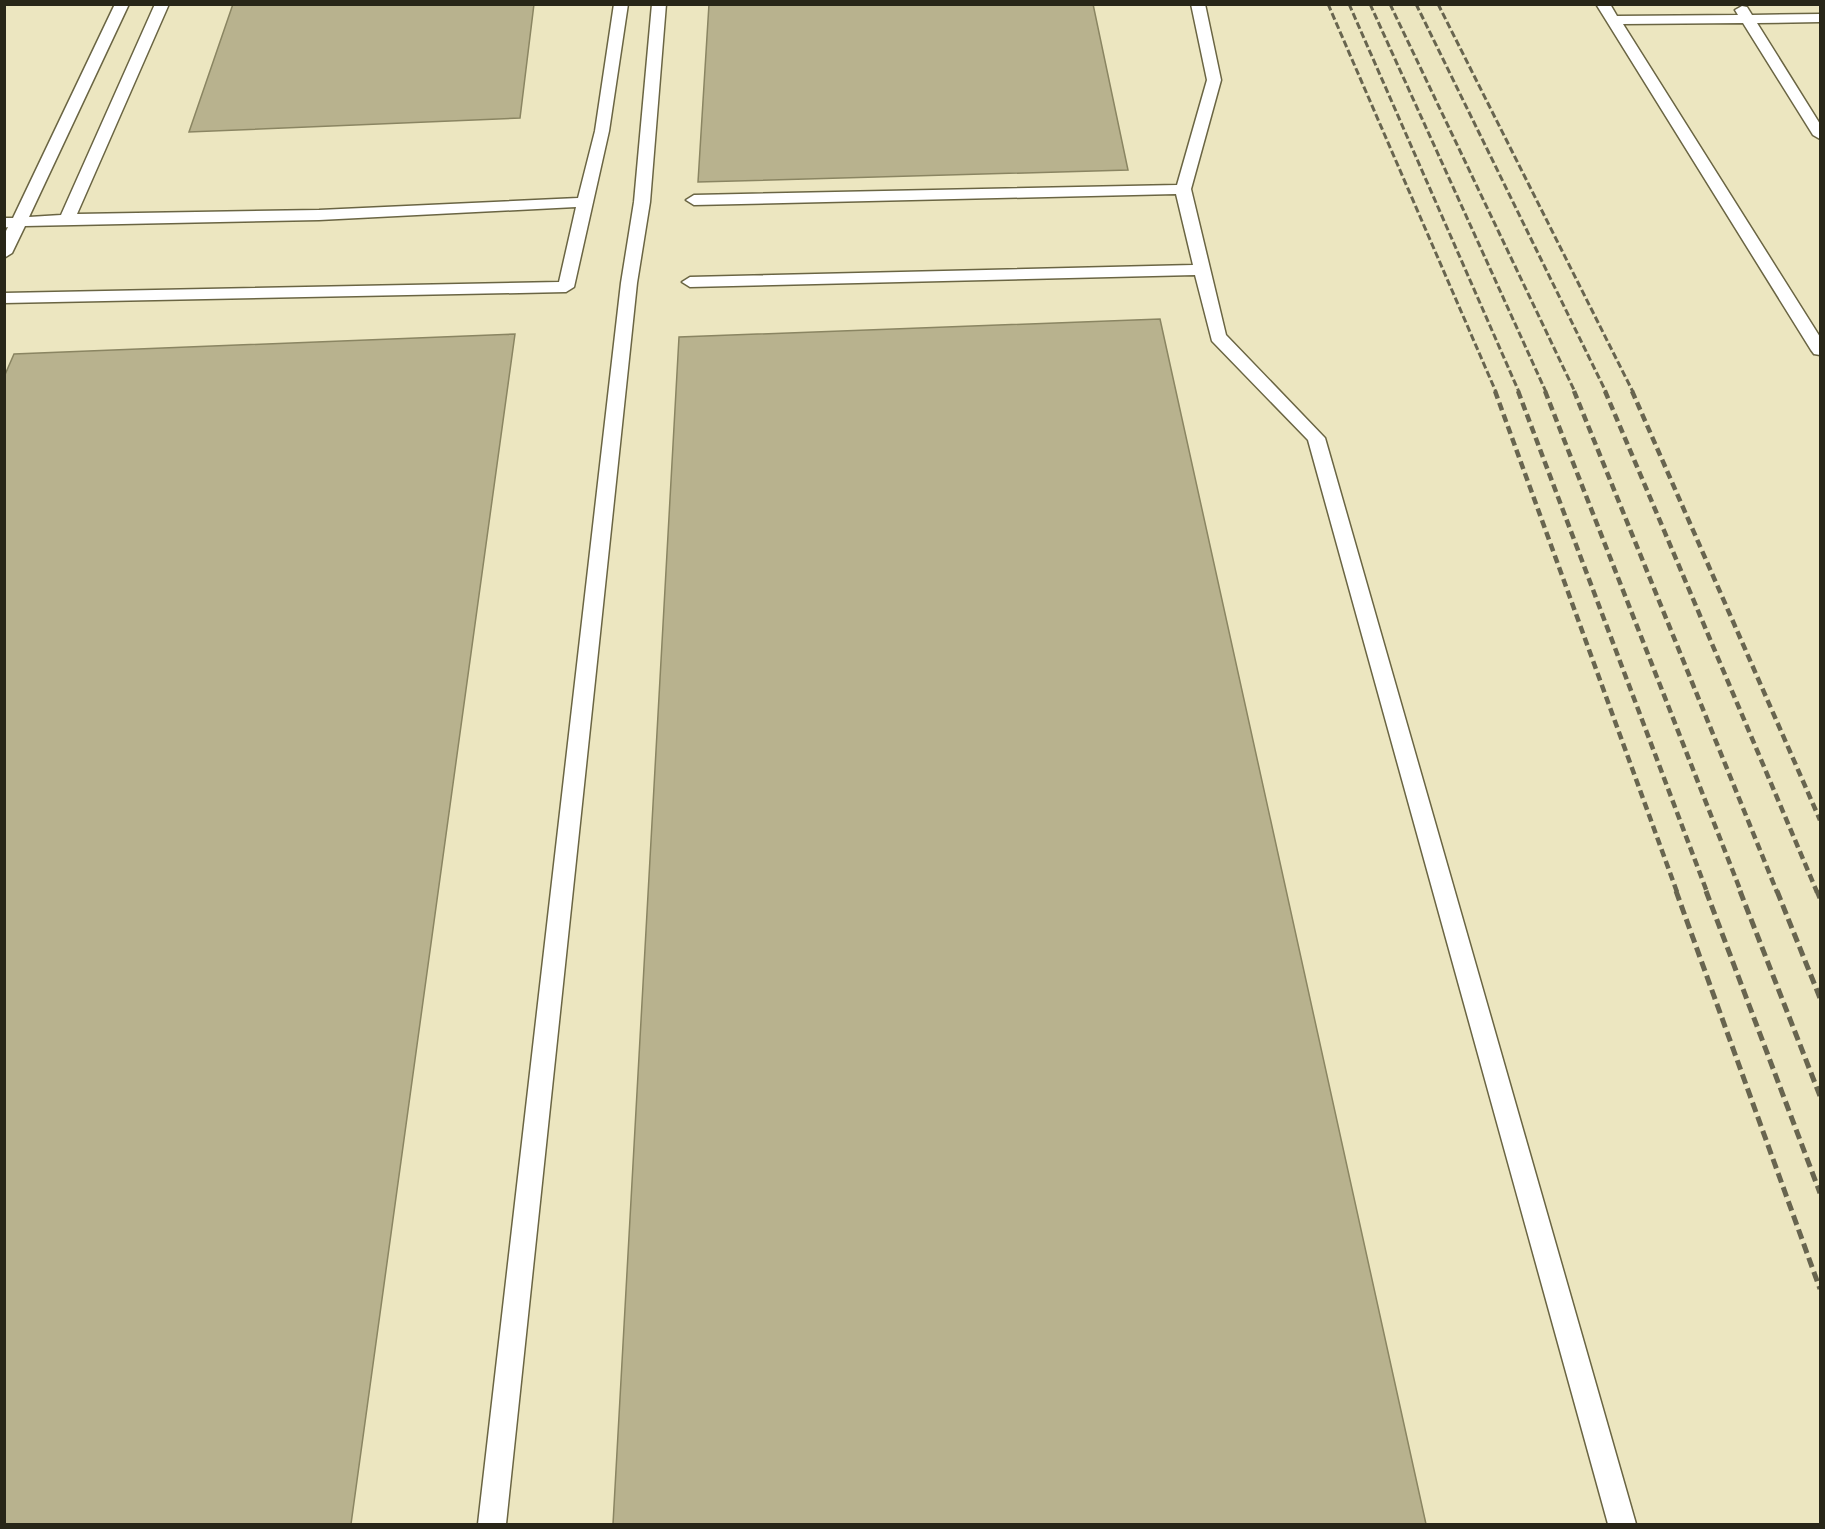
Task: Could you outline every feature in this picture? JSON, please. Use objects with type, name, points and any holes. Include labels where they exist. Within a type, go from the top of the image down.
[{"type":"lane","points":[[4,253],[12,223],[122,4]]},
{"type":"lane","points":[[68,219],[162,4]]},
{"type":"lane","points":[[4,298],[566,287],[602,131],[621,4]]},
{"type":"lane","points":[[492,1524],[626,307],[642,202],[659,4]]},
{"type":"lane","points":[[1198,4],[1214,80],[1183,189],[1218,337],[1316,438],[1622,1524]]},
{"type":"lane","points":[[1603,4],[1821,350]]},
{"type":"lane","points":[[1738,4],[1821,135]]},
{"type":"lane","points":[[1613,20],[1821,18]]},
{"type":"lane","points":[[694,200],[1183,189]]},
{"type":"lane","points":[[12,223],[68,219],[319,215],[585,202]]},
{"type":"lane","points":[[690,282],[1201,270]]},
{"type":"building","points":[[233,4],[534,4],[520,118],[189,132]]},
{"type":"building","points":[[709,4],[1093,4],[1128,170],[698,182]]},
{"type":"building","points":[[1160,319],[1426,1524],[613,1524],[679,337]]},
{"type":"building","points":[[515,334],[351,1524],[4,1524],[4,377],[14,354]]},
{"type":"railway","points":[[1328,4],[1496,392]]},
{"type":"railway","points":[[1349,4],[1519,392]]},
{"type":"railway","points":[[1370,4],[1546,392]]},
{"type":"railway","points":[[1390,4],[1575,392]]},
{"type":"railway","points":[[1416,4],[1606,392]]},
{"type":"railway","points":[[1438,4],[1633,392]]},
{"type":"railway","points":[[1495,391],[1677,892]]},
{"type":"railway","points":[[1518,391],[1707,892]]},
{"type":"railway","points":[[1545,391],[1741,892]]},
{"type":"railway","points":[[1574,391],[1777,892]]},
{"type":"railway","points":[[1605,391],[1817,892]]},
{"type":"railway","points":[[1632,391],[1820,820]]},
{"type":"railway","points":[[1676,891],[1820,1289]]},
{"type":"railway","points":[[1706,891],[1820,1193]]},
{"type":"railway","points":[[1740,891],[1820,1096]]},
{"type":"railway","points":[[1777,891],[1820,998]]},
{"type":"railway","points":[[1817,891],[1820,898]]}]
